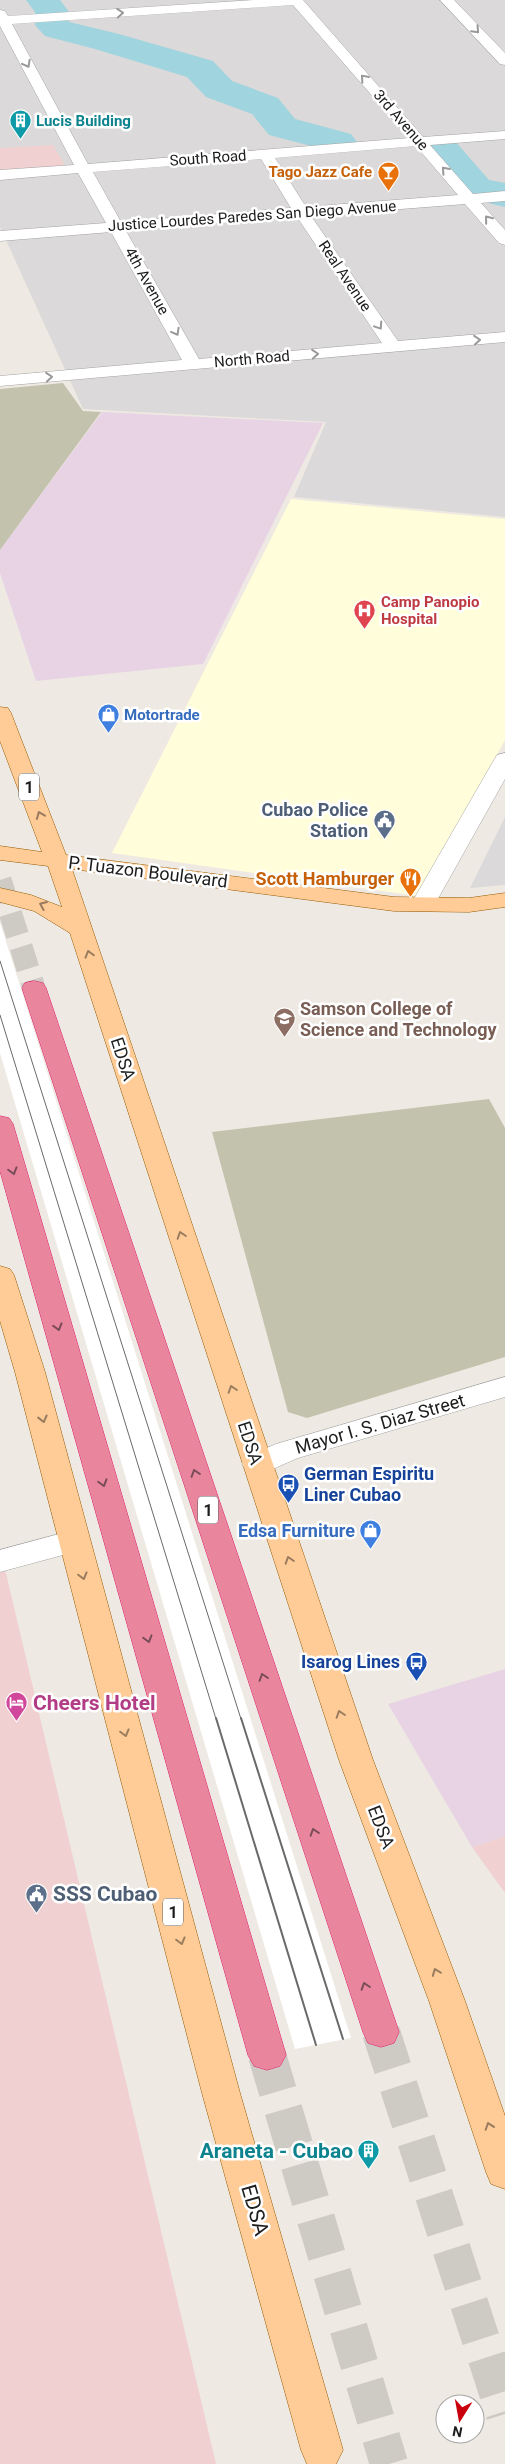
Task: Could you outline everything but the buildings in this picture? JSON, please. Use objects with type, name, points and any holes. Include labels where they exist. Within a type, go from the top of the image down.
[{"type":"highway","name":"1","points":[[34,988],[381,2032]]},
{"type":"highway","points":[[0,1124],[268,2055]]},
{"type":"main road","name":"EDSA","points":[[0,713],[58,860],[99,989],[356,1760],[447,2001],[505,2172]]},
{"type":"main road","points":[[1,778],[18,760]]},
{"type":"main road","name":"P. Tuazon Boulevard","points":[[0,852],[394,904],[469,904],[505,900]]},
{"type":"main road","points":[[0,895],[24,898],[45,905],[81,928]]},
{"type":"main road","name":"EDSA","points":[[0,1275],[30,1372],[219,2083],[322,2450]]},
{"type":"street","points":[[1,18],[40,18],[297,0]]},
{"type":"street","name":"3rd Avenue","points":[[297,0],[505,240]]},
{"type":"street","points":[[448,0],[505,61]]},
{"type":"street","name":"4th Avenue","points":[[1,18],[193,364]]},
{"type":"street","name":"South Road","points":[[0,174],[505,135]]},
{"type":"street","name":"Real Avenue","points":[[265,154],[301,212],[393,347]]},
{"type":"street","name":"Justice Lourdes Paredes San Diego Avenue","points":[[0,236],[502,197]]},
{"type":"street","name":"North Road","points":[[0,381],[505,337]]},
{"type":"street","points":[[423,904],[505,760]]},
{"type":"street","name":"Mayor I. S. Diaz Street","points":[[257,1464],[287,1451],[505,1387]]},
{"type":"street","points":[[0,1561],[74,1541]]},
{"type":"shaded area","points":[[0,0],[505,0],[505,517],[294,497],[326,422],[83,409],[0,227]]},
{"type":"shaded area","points":[[53,145],[66,167],[0,172],[0,148]]},
{"type":"shaded area","points":[[63,383],[83,411],[101,412],[0,550],[0,389]]},
{"type":"shaded area","points":[[102,412],[323,423],[203,664],[36,681],[0,573],[0,550]]},
{"type":"shaded area","name":"Camp Panopio Hospital","points":[[291,499],[505,519],[505,740],[418,896],[112,853]]},
{"type":"shaded area","points":[[505,817],[505,885],[470,888]]},
{"type":"shaded area","points":[[489,1099],[505,1128],[505,1357],[307,1418],[288,1412],[212,1132]]},
{"type":"shaded area","points":[[0,1548],[26,1658],[216,2464],[0,2464]]},
{"type":"shaded area","points":[[505,1669],[505,1836],[472,1847],[388,1704]]},
{"type":"shaded area","points":[[505,1836],[505,1893],[472,1847]]},
{"type":"pier","points":[[0,923],[351,2038],[295,2049],[0,1053]]},
{"type":"waterway","points":[[43,0],[52,12],[52,25],[57,29],[107,41],[125,48],[200,69],[219,89],[265,106],[282,127],[338,142]]},
{"type":"waterway","points":[[441,149],[476,189],[504,195]]},
{"type":"tunnel","points":[[0,880],[34,988]]},
{"type":"tunnel","points":[[381,2032],[505,2414]]},
{"type":"tunnel","points":[[267,2055],[389,2464]]},
{"type":"tram line","points":[[0,961],[241,1719]]},
{"type":"tram line","points":[[0,1015],[216,1719]]},
{"type":"tram line","points":[[216,1718],[316,2045]]},
{"type":"tram line","points":[[241,1718],[343,2039]]},
{"type":"place","name":"Lucis Building","points":[[20,140]]},
{"type":"place","name":"Tago Jazz Cafe","points":[[388,191]]},
{"type":"place","name":"Camp Panopio Hospital","points":[[365,630]]},
{"type":"place","name":"Motortrade","points":[[108,734]]},
{"type":"place","name":"Cubao Police Station","points":[[384,839]]},
{"type":"place","name":"Scott Hamburger","points":[[410,898]]},
{"type":"place","name":"Samson College of Science and Technology","points":[[284,1038]]},
{"type":"place","name":"German Espiritu Liner Cubao","points":[[288,1503]]},
{"type":"place","name":"Edsa Furniture","points":[[371,1550]]},
{"type":"place","name":"Isarog Lines","points":[[416,1681]]},
{"type":"place","name":"Cheers Hotel","points":[[17,1722]]},
{"type":"place","name":"SSS Cubao","points":[[37,1913]]},
{"type":"place","name":"Araneta - Cubao","points":[[369,2170]]}]
